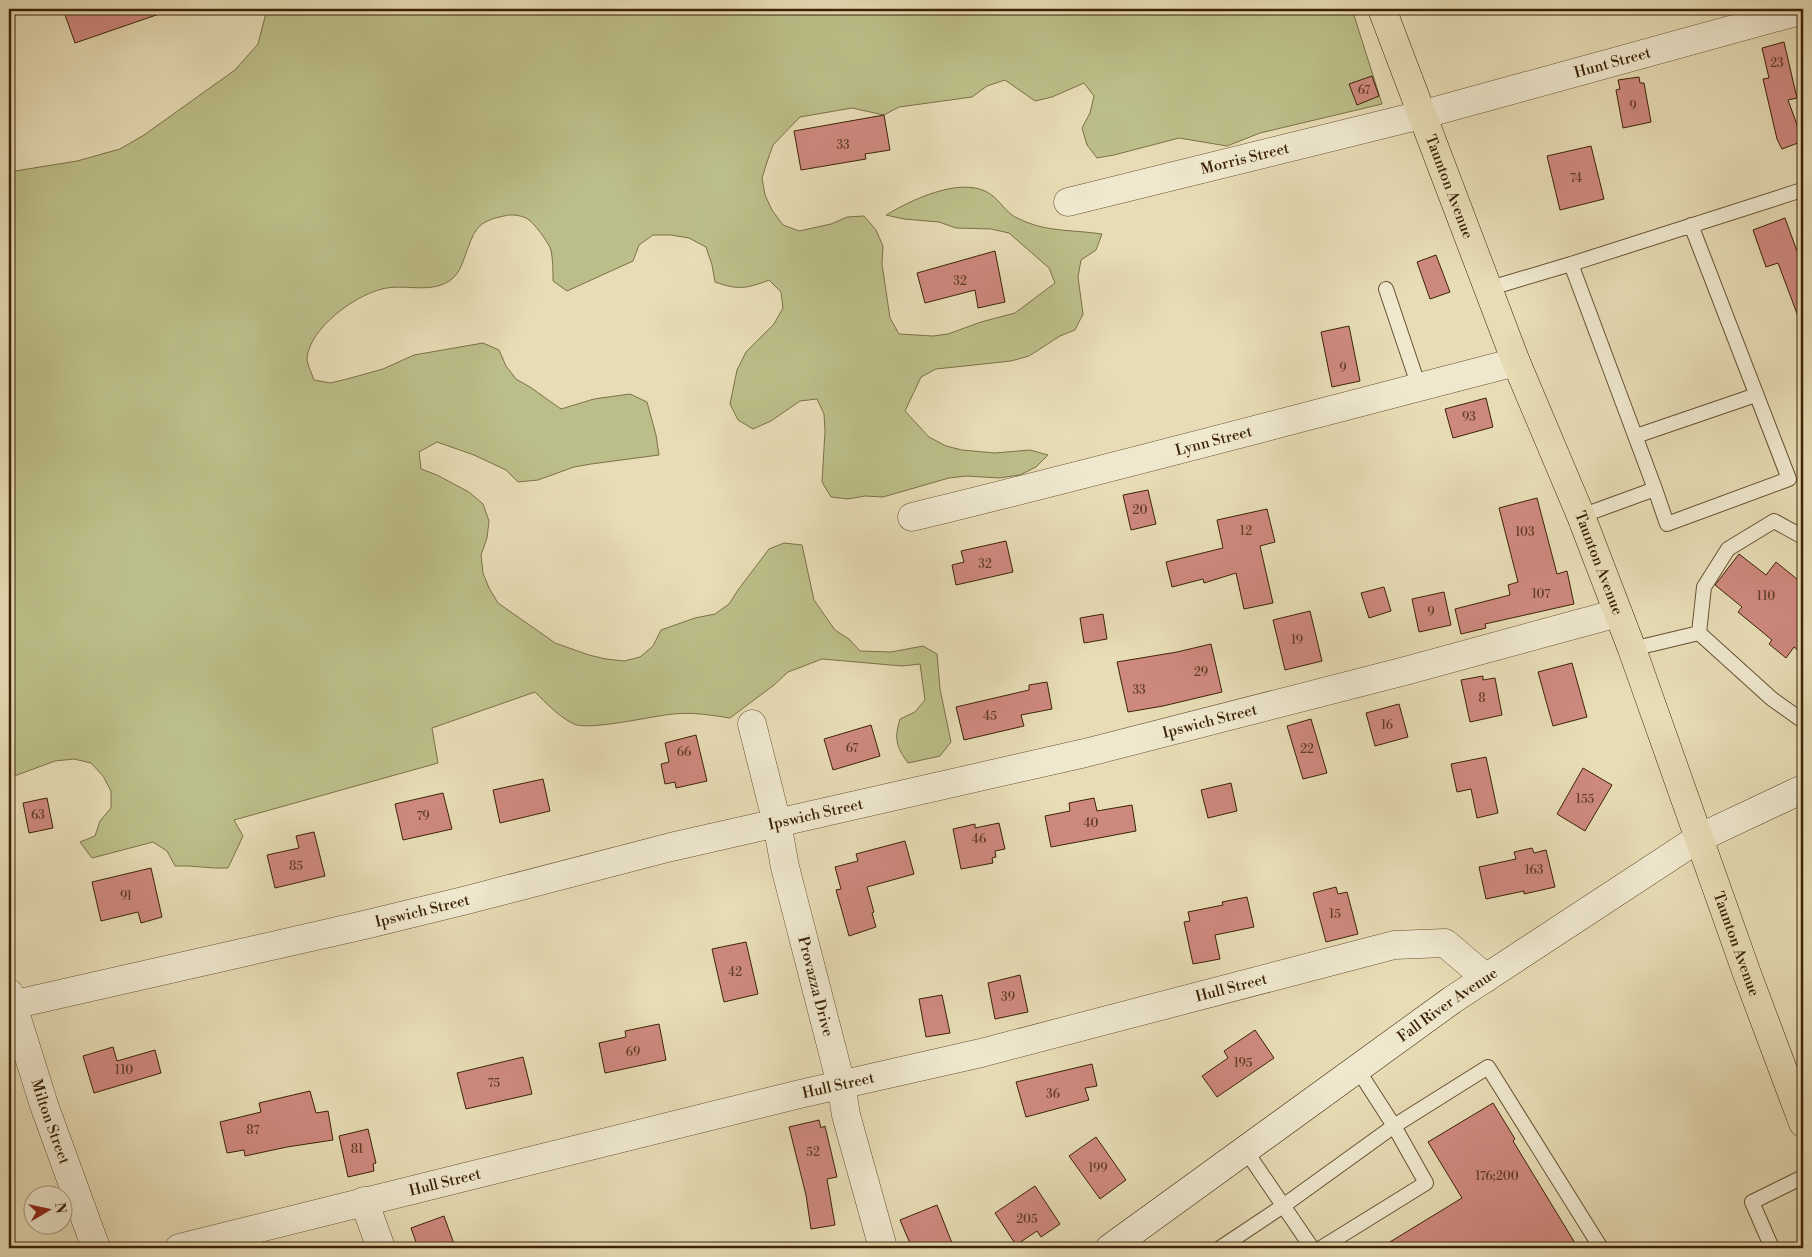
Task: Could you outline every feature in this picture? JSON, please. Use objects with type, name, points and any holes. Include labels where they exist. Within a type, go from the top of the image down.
[{"type":"highway","name":"Taunton Avenue","points":[[1382,9],[1487,288],[1581,516],[1632,649],[1698,838],[1802,1115]]},
{"type":"street","name":"Hunt Street","points":[[1421,115],[1803,10]]},
{"type":"street","name":"Morris Street","points":[[1068,202],[1421,115]]},
{"type":"street","name":"Lynn Street","points":[[912,517],[1089,474],[1516,362]]},
{"type":"street","name":"Ipswich Street","points":[[10,999],[364,925],[671,847],[1085,753],[1405,671],[1618,613]]},
{"type":"street","name":"Provazza Drive","points":[[752,724],[777,823],[785,867],[841,1084],[846,1115],[883,1248]]},
{"type":"street","name":"Fall River Avenue","points":[[1110,1248],[1452,1000],[1698,838],[1803,789]]},
{"type":"street","name":"Hull Street","points":[[179,1248],[841,1084],[980,1053],[1394,946],[1445,943],[1486,978]]},
{"type":"street","name":"Milton Street","points":[[10,999],[44,1105],[96,1248]]},
{"type":"street","points":[[364,1201],[381,1248]]},
{"type":"lane","points":[[1487,288],[1571,264],[1802,190]]},
{"type":"lane","points":[[1571,264],[1636,436],[1666,524],[1789,479],[1691,225]]},
{"type":"lane","points":[[1386,289],[1419,387]]},
{"type":"lane","points":[[1636,436],[1756,394]]},
{"type":"lane","points":[[1581,516],[1655,489]]},
{"type":"lane","points":[[1699,633],[1704,587],[1728,549],[1774,521],[1803,537]]},
{"type":"lane","points":[[1632,649],[1699,633]]},
{"type":"lane","points":[[1699,633],[1772,699],[1803,721]]},
{"type":"lane","points":[[1220,1248],[1283,1206],[1394,1126],[1488,1067],[1601,1248]]},
{"type":"lane","points":[[1321,1248],[1426,1183],[1394,1126],[1358,1070]]},
{"type":"lane","points":[[1246,1151],[1312,1248]]},
{"type":"lane","points":[[1772,1248],[1752,1202],[1803,1177]]},
{"type":"green space","points":[[267,9],[1352,9],[1382,104],[1260,133],[1227,146],[1179,138],[1097,158],[1087,145],[1082,128],[1090,113],[1094,96],[1084,83],[1052,97],[1035,101],[1005,80],[987,86],[972,97],[899,107],[884,115],[852,108],[800,117],[773,145],[762,178],[765,195],[772,210],[783,225],[799,231],[831,224],[847,217],[864,216],[876,230],[883,246],[882,264],[890,318],[899,334],[933,336],[948,334],[981,322],[1015,313],[1055,283],[1049,268],[1009,233],[991,229],[956,228],[939,222],[904,219],[886,215],[908,203],[935,192],[963,187],[976,188],[991,194],[1012,215],[1026,222],[1054,229],[1102,234],[1096,250],[1081,260],[1078,277],[1083,314],[1075,330],[1060,336],[1029,356],[1011,361],[936,369],[921,377],[905,411],[929,437],[946,446],[962,450],[995,453],[1030,450],[1048,455],[1036,467],[1020,475],[999,478],[966,476],[949,478],[883,497],[865,496],[848,499],[831,497],[822,482],[824,414],[817,399],[800,401],[771,421],[753,429],[738,420],[730,404],[737,370],[746,352],[774,324],[783,308],[781,292],[769,280],[742,287],[715,282],[706,247],[689,238],[653,235],[639,245],[633,261],[567,291],[553,281],[551,250],[547,242],[529,220],[521,216],[509,215],[496,218],[479,226],[460,269],[452,279],[444,284],[427,288],[382,289],[359,299],[335,315],[325,325],[310,347],[307,358],[314,380],[330,383],[383,369],[414,355],[483,343],[499,350],[506,366],[516,379],[561,409],[594,399],[630,394],[647,402],[659,455],[574,467],[538,480],[518,482],[506,470],[474,455],[437,442],[419,452],[421,469],[437,475],[469,492],[483,504],[489,521],[487,538],[481,555],[483,573],[498,603],[555,643],[589,655],[624,661],[640,657],[653,646],[661,630],[695,618],[715,614],[729,604],[769,549],[784,543],[802,545],[814,600],[835,630],[849,639],[860,651],[891,652],[923,646],[937,654],[940,689],[951,742],[940,756],[908,763],[897,742],[900,719],[915,712],[925,700],[920,664],[902,666],[822,659],[788,672],[730,718],[680,713],[582,726],[563,718],[535,692],[432,728],[438,763],[234,820],[243,836],[228,868],[175,866],[167,851],[153,842],[92,858],[80,842],[95,836],[100,821],[111,808],[111,791],[103,776],[91,763],[74,759],[55,761],[9,778],[9,172],[77,161],[120,149],[144,135],[235,70],[258,44]]},
{"type":"building","points":[[63,9],[165,9],[165,12],[75,43]]},
{"type":"building","points":[[1784,42],[1797,98],[1788,100],[1803,141],[1782,149],[1777,139],[1763,79],[1769,78],[1762,48]]},
{"type":"building","points":[[1372,76],[1379,96],[1357,105],[1349,84]]},
{"type":"building","points":[[1639,77],[1640,83],[1644,83],[1651,122],[1623,128],[1616,90],[1620,89],[1618,80]]},
{"type":"building","points":[[884,115],[890,150],[865,154],[866,159],[801,170],[794,131]]},
{"type":"building","points":[[1591,146],[1604,199],[1560,210],[1547,156]]},
{"type":"building","points":[[1785,218],[1798,254],[1803,251],[1803,324],[1801,324],[1778,263],[1766,267],[1753,230]]},
{"type":"building","points":[[995,251],[1005,302],[978,308],[975,290],[925,303],[917,273]]},
{"type":"building","points":[[1436,255],[1450,292],[1430,299],[1417,262]]},
{"type":"building","points":[[1349,326],[1360,381],[1332,387],[1321,332]]},
{"type":"building","points":[[1486,398],[1493,427],[1453,438],[1445,409]]},
{"type":"building","points":[[1148,490],[1156,524],[1131,530],[1123,495]]},
{"type":"building","points":[[1537,498],[1557,574],[1567,571],[1574,604],[1485,624],[1486,628],[1461,634],[1455,609],[1510,595],[1508,585],[1518,582],[1499,508]]},
{"type":"building","points":[[1267,509],[1275,542],[1260,546],[1273,603],[1244,609],[1236,573],[1204,583],[1203,579],[1172,587],[1166,562],[1223,548],[1217,520]]},
{"type":"building","points":[[1006,541],[1013,572],[956,585],[952,565],[964,562],[961,551]]},
{"type":"building","points":[[1739,554],[1766,575],[1776,562],[1803,584],[1803,654],[1794,647],[1786,658],[1769,644],[1772,640],[1738,612],[1742,607],[1715,585]]},
{"type":"building","points":[[1384,587],[1391,611],[1369,618],[1361,593]]},
{"type":"building","points":[[1444,592],[1451,625],[1419,632],[1412,599]]},
{"type":"building","points":[[1310,611],[1322,661],[1285,670],[1273,620]]},
{"type":"building","points":[[1103,614],[1107,639],[1084,643],[1080,618]]},
{"type":"building","points":[[1211,644],[1222,692],[1128,712],[1117,662]]},
{"type":"building","points":[[1572,663],[1587,717],[1553,726],[1538,672]]},
{"type":"building","points":[[1483,676],[1483,680],[1495,678],[1502,715],[1470,722],[1461,680]]},
{"type":"building","points":[[1047,682],[1052,709],[1021,715],[1024,726],[964,740],[956,707],[1029,690],[1029,685]]},
{"type":"building","points":[[1399,704],[1408,737],[1375,746],[1366,713]]},
{"type":"building","points":[[1311,719],[1327,773],[1303,779],[1287,726]]},
{"type":"building","points":[[871,725],[880,756],[833,770],[824,739]]},
{"type":"building","points":[[696,735],[707,781],[676,788],[675,782],[665,784],[661,764],[669,762],[665,743]]},
{"type":"building","points":[[1486,757],[1498,813],[1477,818],[1471,789],[1457,792],[1451,764]]},
{"type":"building","points":[[1583,768],[1612,785],[1585,831],[1557,814]]},
{"type":"building","points":[[543,779],[550,811],[500,823],[493,790]]},
{"type":"building","points":[[1231,783],[1237,811],[1208,818],[1201,790]]},
{"type":"building","points":[[443,793],[452,829],[403,840],[395,804]]},
{"type":"building","points":[[47,798],[53,828],[29,833],[23,803]]},
{"type":"building","points":[[1094,798],[1097,811],[1132,805],[1136,831],[1051,847],[1045,816],[1070,811],[1069,803]]},
{"type":"building","points":[[999,823],[1005,849],[995,851],[996,857],[992,858],[993,863],[961,869],[953,829],[975,824],[975,828]]},
{"type":"building","points":[[314,832],[325,876],[275,888],[267,855],[299,848],[296,836]]},
{"type":"building","points":[[905,841],[914,874],[867,887],[876,927],[849,936],[836,890],[841,889],[835,867],[858,861],[856,854]]},
{"type":"building","points":[[1532,848],[1534,853],[1546,850],[1555,887],[1524,894],[1524,891],[1486,899],[1479,867],[1516,859],[1514,852]]},
{"type":"building","points":[[151,868],[162,917],[141,923],[138,912],[101,921],[92,882]]},
{"type":"building","points":[[1336,887],[1338,894],[1347,892],[1358,934],[1326,942],[1313,893]]},
{"type":"building","points":[[1247,897],[1254,927],[1215,935],[1220,959],[1193,964],[1184,922],[1190,921],[1188,912],[1223,905],[1222,902]]},
{"type":"building","points":[[746,942],[758,994],[724,1002],[712,949]]},
{"type":"building","points":[[1020,975],[1028,1012],[995,1019],[988,983]]},
{"type":"building","points":[[942,995],[950,1033],[926,1037],[919,999]]},
{"type":"building","points":[[659,1024],[666,1060],[605,1073],[599,1043],[626,1037],[625,1031]]},
{"type":"building","points":[[1255,1030],[1274,1058],[1217,1097],[1202,1076],[1228,1058],[1224,1051]]},
{"type":"building","points":[[113,1047],[117,1061],[155,1050],[161,1073],[94,1093],[83,1056]]},
{"type":"building","points":[[523,1057],[532,1094],[466,1109],[457,1073]]},
{"type":"building","points":[[1092,1064],[1097,1086],[1085,1088],[1089,1100],[1026,1117],[1016,1082]]},
{"type":"building","points":[[310,1091],[316,1113],[328,1111],[333,1140],[245,1156],[244,1150],[227,1153],[220,1122],[261,1112],[259,1103]]},
{"type":"building","points":[[1493,1103],[1515,1139],[1513,1141],[1578,1248],[1380,1248],[1462,1198],[1428,1142]]},
{"type":"building","points":[[819,1120],[821,1128],[825,1126],[837,1177],[827,1179],[835,1225],[811,1229],[806,1195],[789,1127]]},
{"type":"building","points":[[368,1129],[376,1163],[373,1164],[374,1171],[348,1177],[339,1136]]},
{"type":"building","points":[[1096,1137],[1126,1180],[1100,1199],[1069,1156]]},
{"type":"building","points":[[1035,1186],[1060,1224],[1041,1237],[1037,1231],[1016,1245],[995,1213]]},
{"type":"building","points":[[937,1205],[954,1248],[912,1248],[900,1220]]},
{"type":"building","points":[[444,1216],[454,1244],[443,1248],[418,1248],[411,1228]]}]
